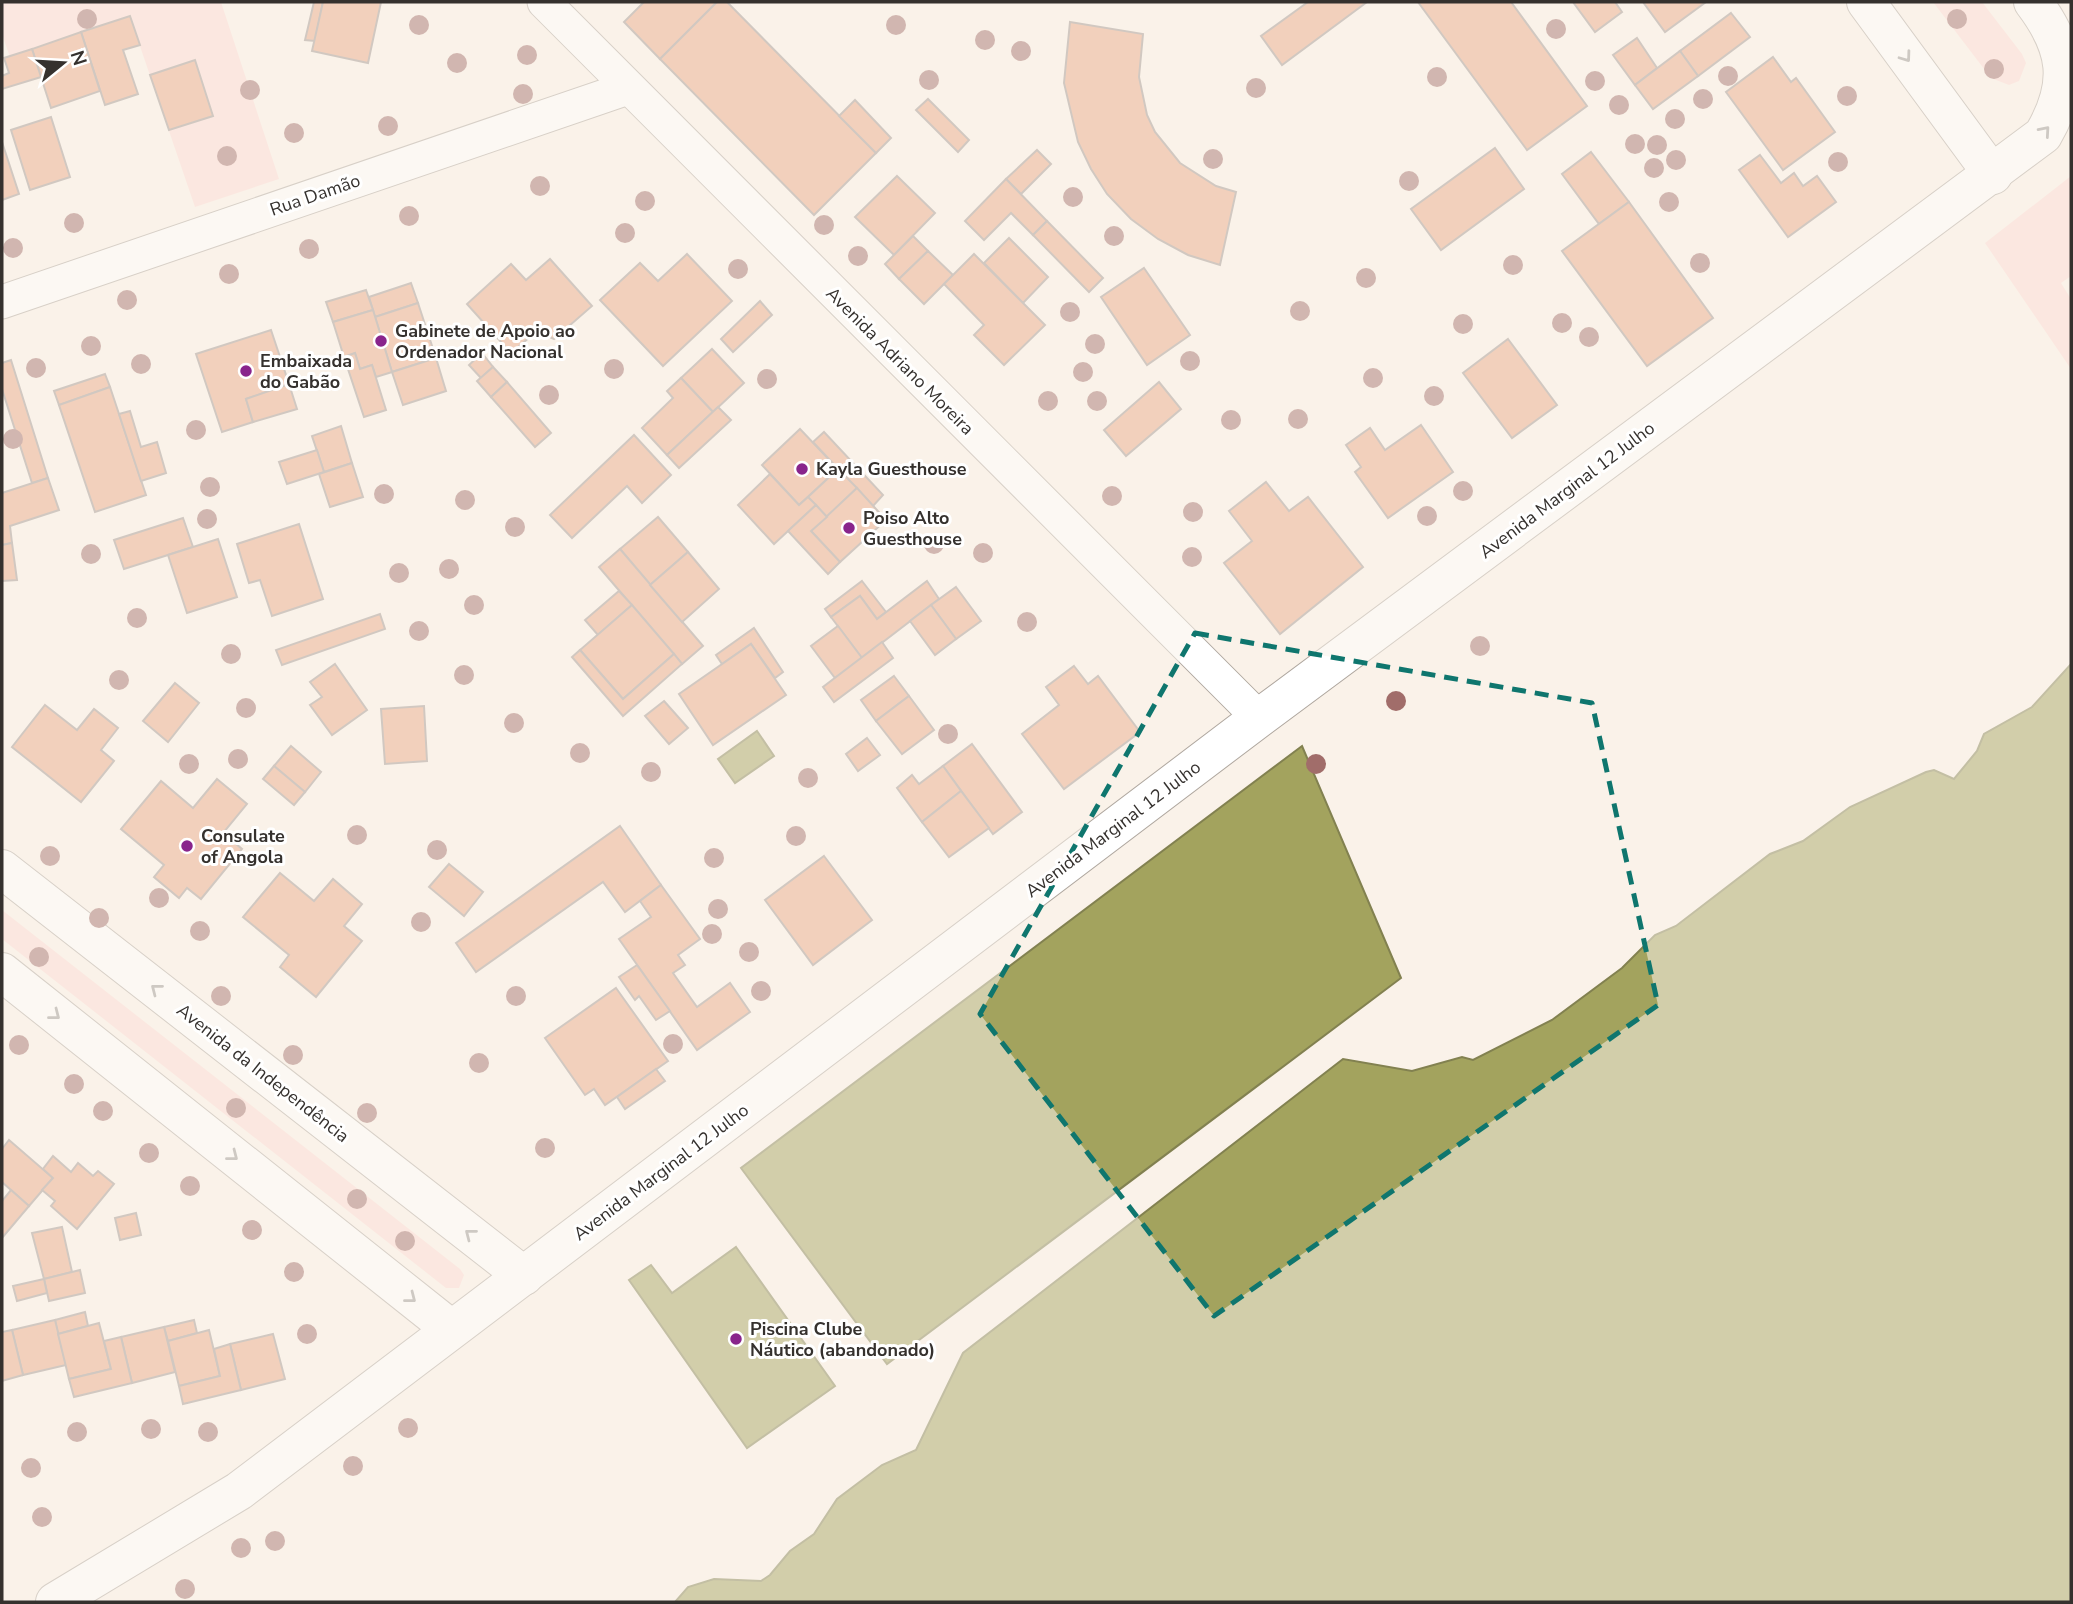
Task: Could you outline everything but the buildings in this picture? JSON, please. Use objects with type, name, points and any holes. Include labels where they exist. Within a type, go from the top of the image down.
[{"type":"street","name":"Avenida Adriano Moreira","points":[[544,2],[1259,718]]},
{"type":"street","points":[[1866,2],[1993,174]]},
{"type":"street","name":"Avenida Marginal 12 Julho","points":[[55,1602],[239,1491],[1259,718],[2043,135],[2056,118],[2064,97],[2067,76],[2063,50],[2054,30],[2033,2]]},
{"type":"street","name":"Rua Damão","points":[[2,302],[628,89]]},
{"type":"street","name":"Avenida da Independência","points":[[2,869],[524,1276]]},
{"type":"street","points":[[2,972],[451,1329]]},
{"type":"highlighted area","points":[[1195,633],[1592,703],[1658,1005],[1214,1316],[980,1014]]},
{"type":"shaded area","points":[[2,2],[221,2],[279,179],[195,207],[130,17],[10,57],[2,34]]},
{"type":"shaded area","points":[[1933,2],[1982,2],[2022,54],[2026,63],[2019,81],[2009,85],[1991,78]]},
{"type":"shaded area","points":[[2071,176],[2071,276],[2061,283],[2071,299],[2071,369],[1985,243]]},
{"type":"shaded area","points":[[2071,664],[2071,1602],[675,1602],[688,1587],[714,1579],[761,1581],[770,1575],[790,1551],[814,1534],[837,1499],[882,1465],[916,1450],[963,1353],[1343,1059],[1412,1071],[1462,1057],[1473,1060],[1552,1020],[1622,968],[1655,935],[1676,926],[1770,854],[1803,841],[1850,807],[1926,772],[1934,770],[1954,779],[1977,751],[1984,734],[2032,707]]},
{"type":"shaded area","points":[[757,731],[774,756],[735,783],[718,759]]},
{"type":"shaded area","points":[[1302,746],[1401,978],[887,1364],[741,1168]]},
{"type":"shaded area","points":[[2,910],[460,1269],[464,1275],[459,1288],[446,1288],[2,939]]},
{"type":"shaded area","name":"Piscina Clube Náutico (abandonado)","points":[[736,1247],[835,1386],[747,1448],[629,1280],[651,1265],[672,1293]]},
{"type":"place","name":"Gabinete de Apoio ao Ordenador Nacional","points":[[381,341]]},
{"type":"place","name":"Embaixada do Gabão","points":[[246,371]]},
{"type":"place","name":"Kayla Guesthouse","points":[[802,469]]},
{"type":"place","name":"Poiso Alto Guesthouse","points":[[849,528]]},
{"type":"place","name":"Consulate of Angola","points":[[187,846]]},
{"type":"place","name":"Piscina Clube Náutico (abandonado)","points":[[736,1339]]}]
